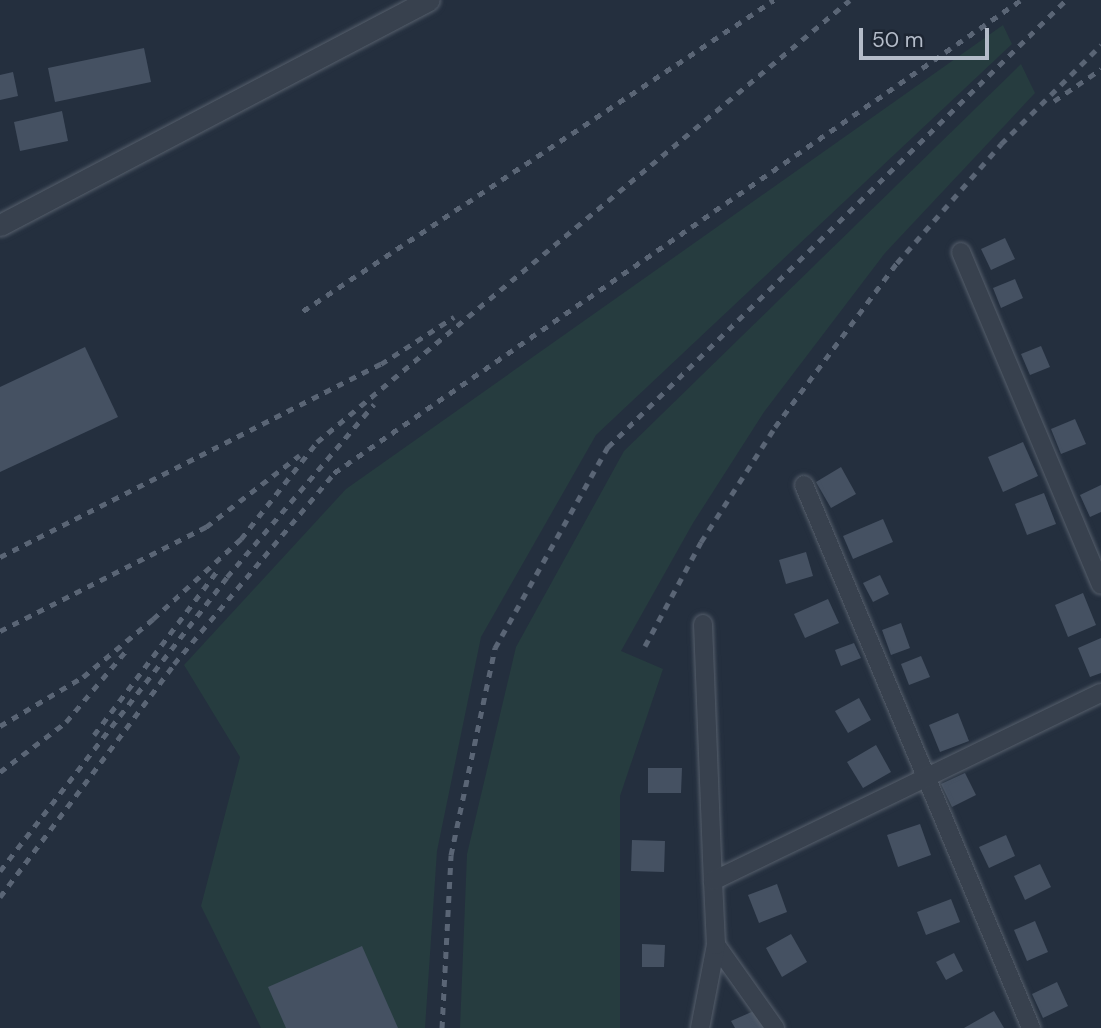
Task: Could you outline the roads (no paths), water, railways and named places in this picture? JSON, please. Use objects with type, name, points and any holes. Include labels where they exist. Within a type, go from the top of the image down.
[{"type":"street","points":[[0,225],[428,0]]},
{"type":"street","points":[[961,252],[1101,585]]},
{"type":"street","points":[[804,485],[924,778],[1031,1028]]},
{"type":"street","points":[[700,1028],[716,945],[704,624]]},
{"type":"street","points":[[713,881],[1101,693]]},
{"type":"street","points":[[716,945],[775,1028]]},
{"type":"railway","points":[[303,311],[774,0]]},
{"type":"railway","points":[[0,726],[83,677],[153,619],[241,539],[317,442],[850,0]]},
{"type":"railway","points":[[0,897],[174,664],[334,473],[1021,0]]},
{"type":"railway","points":[[442,1028],[451,855],[495,648],[608,447],[1066,0]]},
{"type":"railway","points":[[645,646],[701,542],[775,427],[897,263],[1001,144],[1101,45]]},
{"type":"railway","points":[[1054,101],[1101,69]]},
{"type":"railway","points":[[0,557],[381,364],[454,317]]},
{"type":"railway","points":[[0,871],[227,577],[374,404]]},
{"type":"railway","points":[[0,631],[206,527],[300,455]]},
{"type":"railway","points":[[94,735],[218,570]]},
{"type":"railway","points":[[0,772],[66,722],[126,651]]}]
